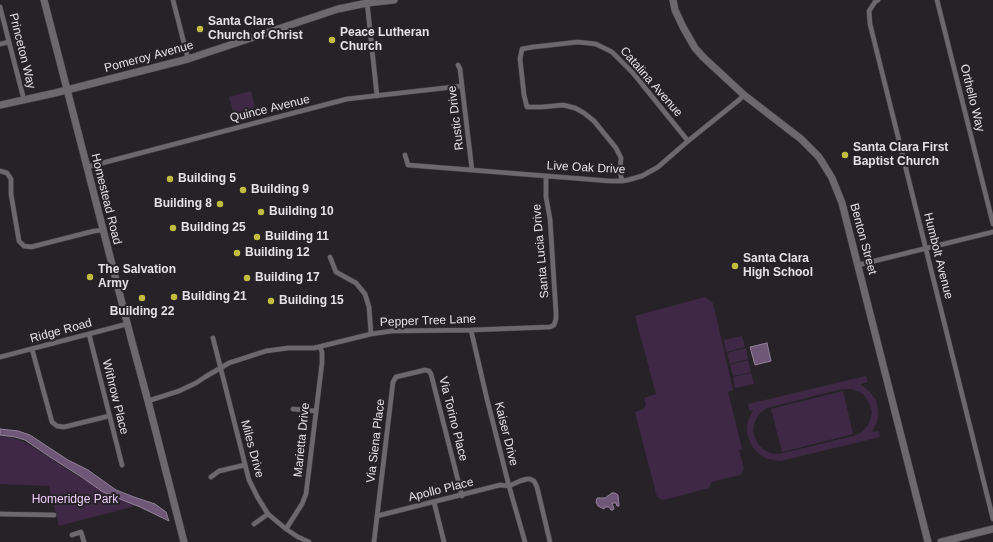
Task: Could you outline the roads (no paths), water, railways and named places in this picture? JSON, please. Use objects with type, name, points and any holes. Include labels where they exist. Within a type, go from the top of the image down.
[{"type":"main road","name":"Homestead Road","points":[[44,0],[184,542]]},
{"type":"main road","name":"Pomeroy Avenue","points":[[0,105],[67,90],[188,59],[338,9],[367,1],[394,0]]},
{"type":"main road","name":"Benton Street","points":[[673,0],[680,22],[702,57],[744,95],[810,147],[832,178],[842,203],[928,542]]},
{"type":"main road","points":[[941,542],[993,529]]},
{"type":"street","points":[[173,0],[188,59]]},
{"type":"street","name":"Humbolt Avenue","points":[[878,0],[869,11],[870,24],[993,519]]},
{"type":"street","name":"Orthello Way","points":[[937,0],[993,224]]},
{"type":"street","points":[[367,1],[377,96]]},
{"type":"street","name":"Princeton Way","points":[[0,7],[24,100]]},
{"type":"street","points":[[0,44],[9,42]]},
{"type":"street","name":"Catalina Avenue","points":[[622,181],[620,172],[620,158],[616,148],[594,121],[584,113],[575,108],[564,105],[527,107],[524,95],[520,59],[522,49],[578,42],[596,44],[612,52],[633,73],[688,141]]},
{"type":"street","name":"Rustic Drive","points":[[458,65],[460,69],[472,170]]},
{"type":"street","name":"Quince Avenue","points":[[87,167],[347,100],[462,86]]},
{"type":"street","name":"Live Oak Drive","points":[[405,155],[408,165],[622,181],[642,176],[658,167],[744,95]]},
{"type":"street","points":[[0,171],[7,174],[11,179],[11,194],[18,241],[24,246],[31,247],[103,230]]},
{"type":"street","name":"Santa Lucia Drive","points":[[546,176],[546,197],[550,219],[556,313],[554,325]]},
{"type":"street","points":[[858,265],[993,232]]},
{"type":"street","points":[[330,257],[336,272],[356,283],[366,294],[370,307],[371,334]]},
{"type":"street","name":"Ridge Road","points":[[0,357],[127,324]]},
{"type":"street","name":"Pepper Tree Lane","points":[[148,401],[179,391],[196,383],[229,363],[266,351],[288,348],[313,349],[371,334],[392,331],[471,330],[550,327],[554,325]]},
{"type":"street","name":"Kaiser Drive","points":[[471,330],[509,486],[525,542]]},
{"type":"street","name":"Withrow Place","points":[[89,334],[122,465]]},
{"type":"street","name":"Miles Drive","points":[[213,338],[249,480],[268,514],[286,529],[309,542]]},
{"type":"street","name":"Marietta Drive","points":[[286,529],[302,504],[306,494],[322,363],[322,352],[320,347]]},
{"type":"street","points":[[32,349],[52,422],[57,426],[64,427],[109,416]]},
{"type":"street","name":"Via Siena Place","points":[[374,542],[393,382],[396,377],[399,376],[425,370],[429,371]]},
{"type":"street","name":"Via Torino Place","points":[[429,371],[462,496]]},
{"type":"street","points":[[293,409],[315,411]]},
{"type":"street","points":[[211,477],[219,471],[245,464]]},
{"type":"street","name":"Apollo Place","points":[[377,516],[500,486],[509,486],[520,481],[530,479],[534,481],[537,487],[550,542]]},
{"type":"street","points":[[434,502],[444,542]]},
{"type":"street","points":[[0,514],[54,515]]},
{"type":"street","points":[[254,524],[268,514]]},
{"type":"street","points":[[72,535],[81,532],[84,542]]},
{"type":"place","name":"Santa Clara Church of Christ","points":[[200,29]]},
{"type":"place","name":"Peace Lutheran Church","points":[[332,40]]},
{"type":"place","name":"Santa Clara First Baptist Church","points":[[845,155]]},
{"type":"place","name":"Building 5","points":[[170,179]]},
{"type":"place","name":"Building 9","points":[[243,190]]},
{"type":"place","name":"Building 8","points":[[220,204]]},
{"type":"place","name":"Building 10","points":[[261,212]]},
{"type":"place","name":"Building 25","points":[[173,228]]},
{"type":"place","name":"Building 11","points":[[257,237]]},
{"type":"place","name":"Building 12","points":[[237,253]]},
{"type":"place","name":"Santa Clara High School","points":[[735,266]]},
{"type":"place","name":"The Salvation Army","points":[[90,277]]},
{"type":"place","name":"Building 17","points":[[247,278]]},
{"type":"place","name":"Building 21","points":[[174,297]]},
{"type":"place","name":"Building 22","points":[[142,298]]},
{"type":"place","name":"Building 15","points":[[271,301]]},
{"type":"park label","name":"Homeridge Park","points":[[75,500]]}]
